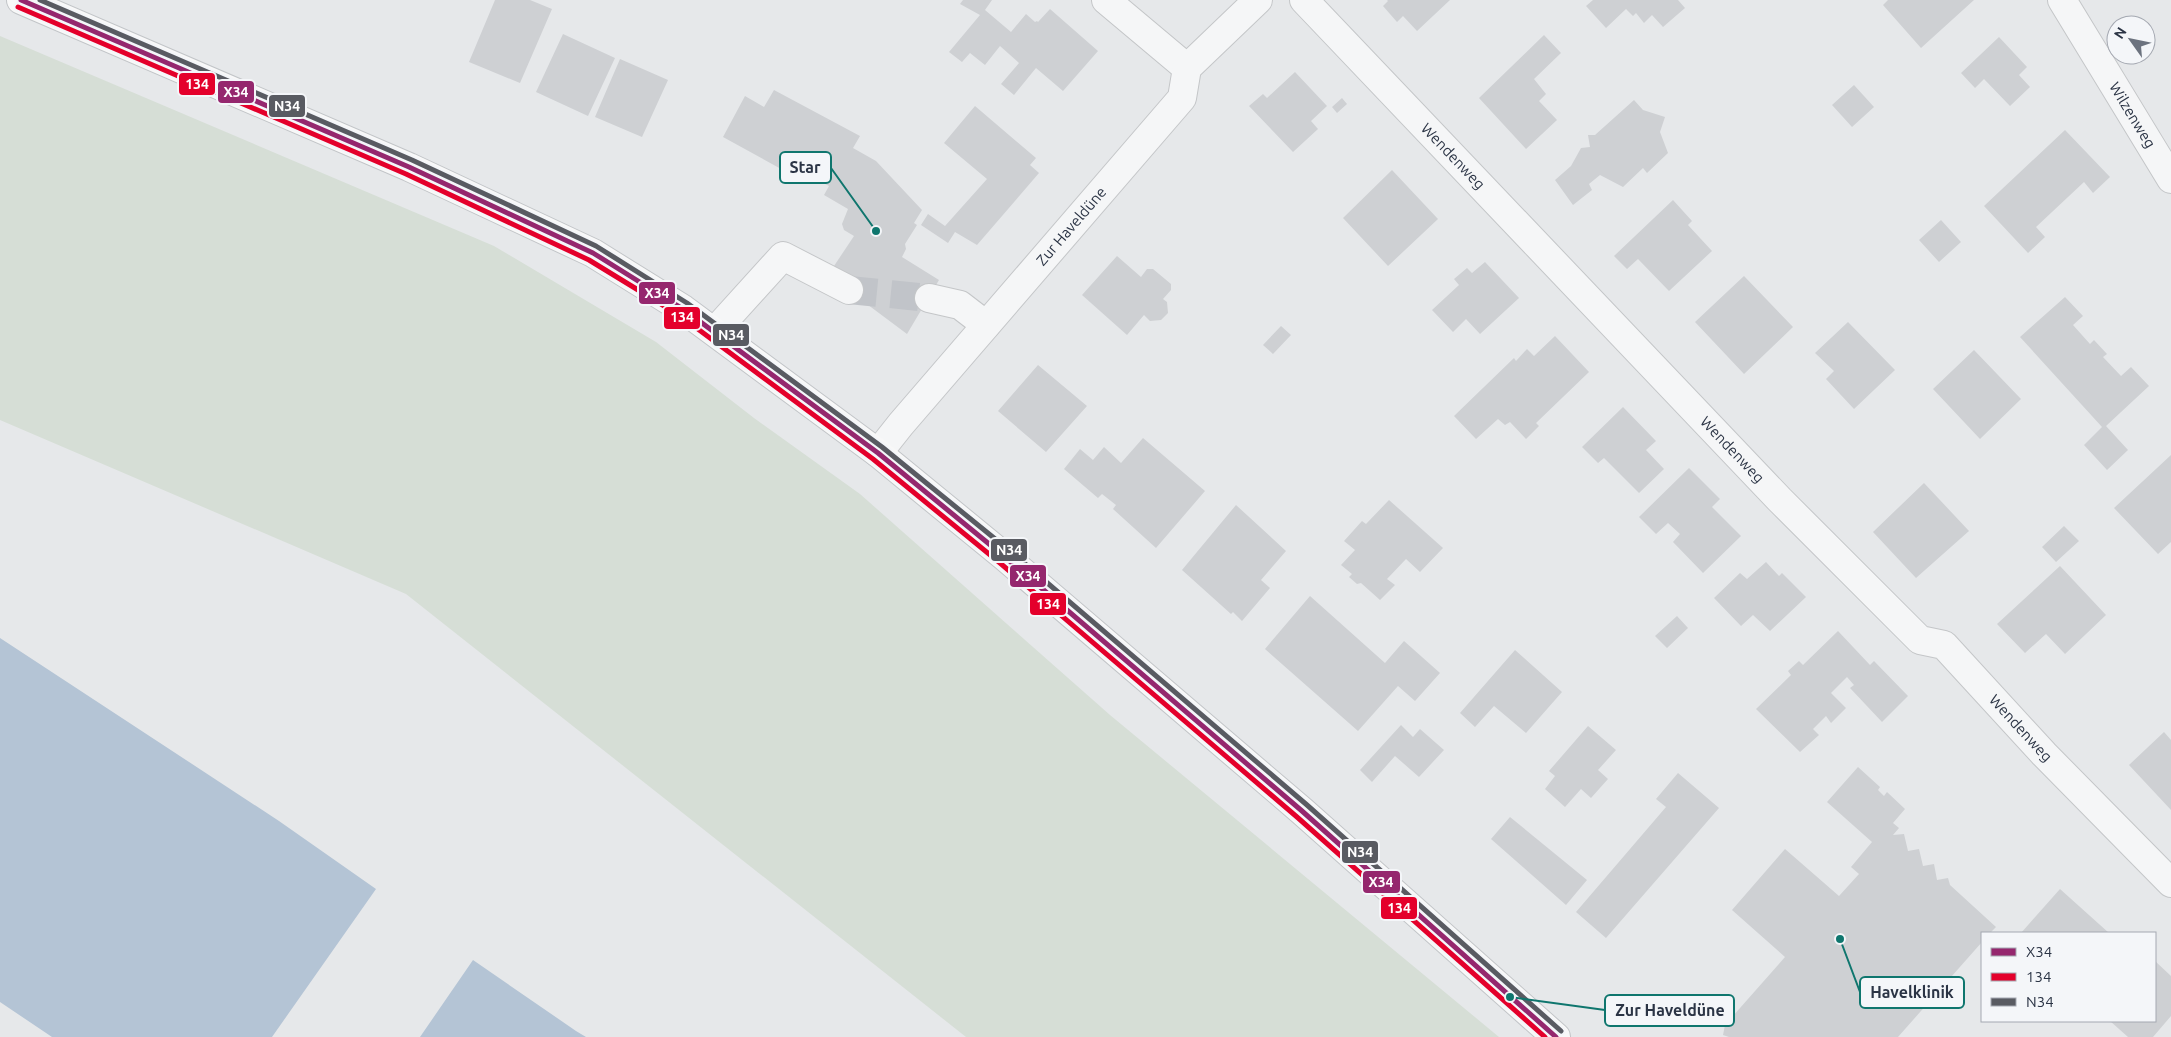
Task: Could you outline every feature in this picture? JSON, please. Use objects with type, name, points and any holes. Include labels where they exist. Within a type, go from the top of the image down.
[{"type":"main road","points":[[21,0],[409,167],[593,253],[716,331],[878,453],[1010,562],[1294,804],[1556,1037]]},
{"type":"street","points":[[1106,0],[1187,68],[1258,0]]},
{"type":"street","name":"Wendenweg","points":[[1304,0],[1780,500],[1920,640],[1944,645],[2044,754],[2171,883]]},
{"type":"street","name":"Wilzenweg","points":[[2062,0],[2171,179]]},
{"type":"street","name":"Zur Haveldüne","points":[[878,453],[986,324],[1182,98],[1187,68]]},
{"type":"street","points":[[716,331],[783,256],[848,290]]},
{"type":"street","points":[[929,298],[960,306],[986,324]]},
{"type":"shaded area","points":[[0,36],[494,246],[656,342],[754,418],[860,494],[1110,715],[1499,1037],[966,1037],[406,594],[0,420]]},
{"type":"water","points":[[0,638],[279,821],[376,889],[272,1037],[52,1037],[0,1002]]},
{"type":"water","points":[[473,960],[576,1031],[586,1037],[420,1037]]},
{"type":"building","points":[[495,0],[530,0],[552,9],[520,83],[469,62]]},
{"type":"building","points":[[963,0],[992,0],[985,10],[1011,32],[1026,14],[1035,22],[1038,22],[1050,9],[1098,51],[1063,91],[1036,68],[1014,95],[1001,84],[1019,63],[1000,46],[985,65],[970,53],[962,62],[949,52],[980,15],[960,4]]},
{"type":"building","points":[[1387,0],[1450,0],[1417,31],[1403,16],[1397,22],[1383,6]]},
{"type":"building","points":[[1593,0],[1678,0],[1685,8],[1663,27],[1652,15],[1644,23],[1636,13],[1633,16],[1626,9],[1606,28],[1586,6]]},
{"type":"building","points":[[1888,0],[1974,0],[1921,48],[1883,5]]},
{"type":"building","points":[[563,34],[615,58],[588,116],[536,92]]},
{"type":"building","points":[[1544,35],[1561,53],[1534,79],[1546,94],[1539,101],[1557,120],[1526,149],[1479,98]]},
{"type":"building","points":[[1999,37],[2027,67],[2019,75],[2030,87],[2010,106],[1984,79],[1975,88],[1961,73]]},
{"type":"building","points":[[620,59],[668,80],[642,137],[595,117]]},
{"type":"building","points":[[1295,72],[1327,106],[1311,121],[1318,129],[1293,152],[1249,106],[1263,94],[1267,98]]},
{"type":"building","points":[[1854,85],[1874,107],[1852,127],[1832,105]]},
{"type":"building","points":[[774,90],[860,136],[853,148],[876,161],[922,210],[914,223],[917,225],[905,244],[906,249],[902,257],[939,280],[907,334],[828,275],[854,236],[844,230],[842,224],[848,209],[824,195],[829,186],[796,168],[792,175],[723,137],[745,96],[764,107]]},
{"type":"building","points":[[1342,98],[1347,104],[1337,113],[1332,107]]},
{"type":"building","points":[[1634,100],[1643,110],[1665,117],[1660,132],[1668,153],[1647,173],[1643,168],[1623,187],[1600,175],[1589,184],[1592,190],[1573,205],[1555,180],[1571,166],[1581,148],[1590,147],[1588,135],[1595,135]]},
{"type":"building","points":[[975,106],[1036,158],[1030,165],[1039,173],[977,245],[955,232],[948,243],[921,225],[928,214],[945,226],[987,179],[944,143]]},
{"type":"building","points":[[2065,130],[2110,177],[2093,193],[2084,182],[2036,227],[2045,237],[2028,253],[1984,206]]},
{"type":"building","points":[[1392,170],[1438,219],[1388,266],[1343,218]]},
{"type":"building","points":[[1673,200],[1692,221],[1688,225],[1712,251],[1669,291],[1638,259],[1627,269],[1614,256]]},
{"type":"building","points":[[1941,220],[1961,242],[1939,262],[1919,240]]},
{"type":"building","points":[[1117,256],[1141,277],[1147,269],[1153,269],[1171,284],[1171,290],[1163,299],[1167,302],[1168,313],[1161,320],[1150,321],[1144,315],[1127,335],[1082,295]]},
{"type":"building","points":[[1485,262],[1519,298],[1480,334],[1466,319],[1453,332],[1432,310],[1459,285],[1454,279],[1467,268],[1472,273]]},
{"type":"building","points":[[1744,276],[1793,327],[1744,374],[1695,322]]},
{"type":"building","points":[[2065,297],[2083,316],[2073,325],[2090,344],[2094,340],[2107,354],[2103,357],[2121,376],[2131,367],[2149,386],[2106,426],[2128,450],[2107,470],[2084,445],[2102,427],[2020,337]]},
{"type":"building","points":[[1848,322],[1895,370],[1854,409],[1826,379],[1834,371],[1815,353]]},
{"type":"building","points":[[1281,326],[1291,335],[1273,354],[1263,345]]},
{"type":"building","points":[[1555,336],[1589,372],[1536,423],[1539,426],[1526,439],[1510,422],[1505,425],[1498,419],[1476,439],[1454,416],[1514,358],[1516,361],[1527,349],[1534,356]]},
{"type":"building","points":[[1974,350],[2021,399],[1980,439],[1933,389]]},
{"type":"building","points":[[1038,365],[1087,406],[1046,452],[998,411]]},
{"type":"building","points":[[1623,407],[1656,441],[1646,450],[1664,469],[1639,493],[1604,458],[1598,463],[1582,447]]},
{"type":"building","points":[[1143,438],[1205,491],[1156,548],[1113,509],[1116,505],[1102,494],[1098,498],[1064,469],[1080,449],[1093,460],[1104,447],[1121,463]]},
{"type":"building","points":[[2171,455],[2171,542],[2158,554],[2114,508]]},
{"type":"building","points":[[1689,468],[1720,499],[1712,507],[1741,536],[1703,573],[1673,542],[1680,534],[1668,523],[1656,534],[1639,517]]},
{"type":"building","points":[[1924,483],[1969,531],[1916,578],[1873,532]]},
{"type":"building","points":[[1389,500],[1443,548],[1420,572],[1406,559],[1387,579],[1395,585],[1380,600],[1361,583],[1357,584],[1349,577],[1352,574],[1341,565],[1355,550],[1344,541],[1362,521],[1366,524]]},
{"type":"building","points":[[1236,505],[1286,551],[1261,580],[1270,588],[1242,621],[1233,612],[1231,614],[1182,570]]},
{"type":"building","points":[[2064,526],[2079,541],[2056,562],[2042,547]]},
{"type":"building","points":[[1766,562],[1779,576],[1782,573],[1806,597],[1770,631],[1753,615],[1741,626],[1714,598],[1740,573],[1747,579]]},
{"type":"building","points":[[2060,566],[2106,615],[2065,654],[2046,634],[2025,653],[1997,624]]},
{"type":"building","points":[[1310,596],[1385,663],[1404,641],[1440,673],[1415,701],[1398,686],[1358,731],[1265,649]]},
{"type":"building","points":[[1677,616],[1688,628],[1667,648],[1655,636]]},
{"type":"building","points":[[1838,631],[1870,665],[1874,661],[1908,696],[1882,722],[1850,688],[1854,685],[1847,677],[1831,693],[1846,708],[1831,723],[1826,716],[1813,729],[1819,735],[1800,752],[1756,709],[1791,675],[1788,671],[1799,661],[1803,665]]},
{"type":"building","points":[[1515,650],[1562,692],[1526,733],[1494,706],[1475,727],[1460,713]]},
{"type":"building","points":[[1401,725],[1413,737],[1420,729],[1444,750],[1419,777],[1395,756],[1372,782],[1360,770]]},
{"type":"building","points":[[1588,726],[1616,750],[1598,770],[1608,779],[1591,798],[1581,789],[1565,807],[1545,789],[1555,776],[1549,771]]},
{"type":"building","points":[[2164,732],[2171,740],[2171,810],[2129,765]]},
{"type":"building","points":[[1858,767],[1880,787],[1878,790],[1884,796],[1887,792],[1905,809],[1893,823],[1899,828],[1893,835],[1904,834],[1908,851],[1919,849],[1923,866],[1934,864],[1937,880],[1948,878],[1950,885],[1996,927],[1991,932],[1981,932],[1981,943],[1898,1037],[1729,1037],[1723,1035],[1725,1025],[1785,957],[1732,910],[1785,849],[1839,896],[1859,874],[1851,867],[1872,842],[1827,802]]},
{"type":"building","points":[[1678,773],[1719,808],[1606,938],[1576,912],[1666,807],[1656,799]]},
{"type":"building","points":[[1510,817],[1587,880],[1566,905],[1491,839]]},
{"type":"building","points":[[2060,889],[2108,932],[2022,932]]},
{"type":"building","points":[[2156,962],[2171,976],[2171,1016],[2153,1037],[2128,1037],[2111,1022],[2156,1022]]},
{"type":"tunnel","points":[[849,290],[929,298]]},
{"type":"transit line","name":"X34","points":[[21,0],[409,167],[593,253],[683,309],[878,453],[1005,557],[1302,811],[1556,1037]]},
{"type":"transit line","name":"N34","points":[[40,0],[412,160],[596,246],[687,303],[882,447],[1010,551],[1307,805],[1561,1031]]},
{"type":"transit line","name":"134","points":[[18,7],[406,174],[589,260],[679,315],[873,459],[1000,563],[1297,817],[1545,1037]]},
{"type":"place","name":"Star","points":[[876,231]]},
{"type":"place","name":"Havelklinik","points":[[1840,939]]},
{"type":"place","name":"Zur Haveldüne","points":[[1510,997]]}]
